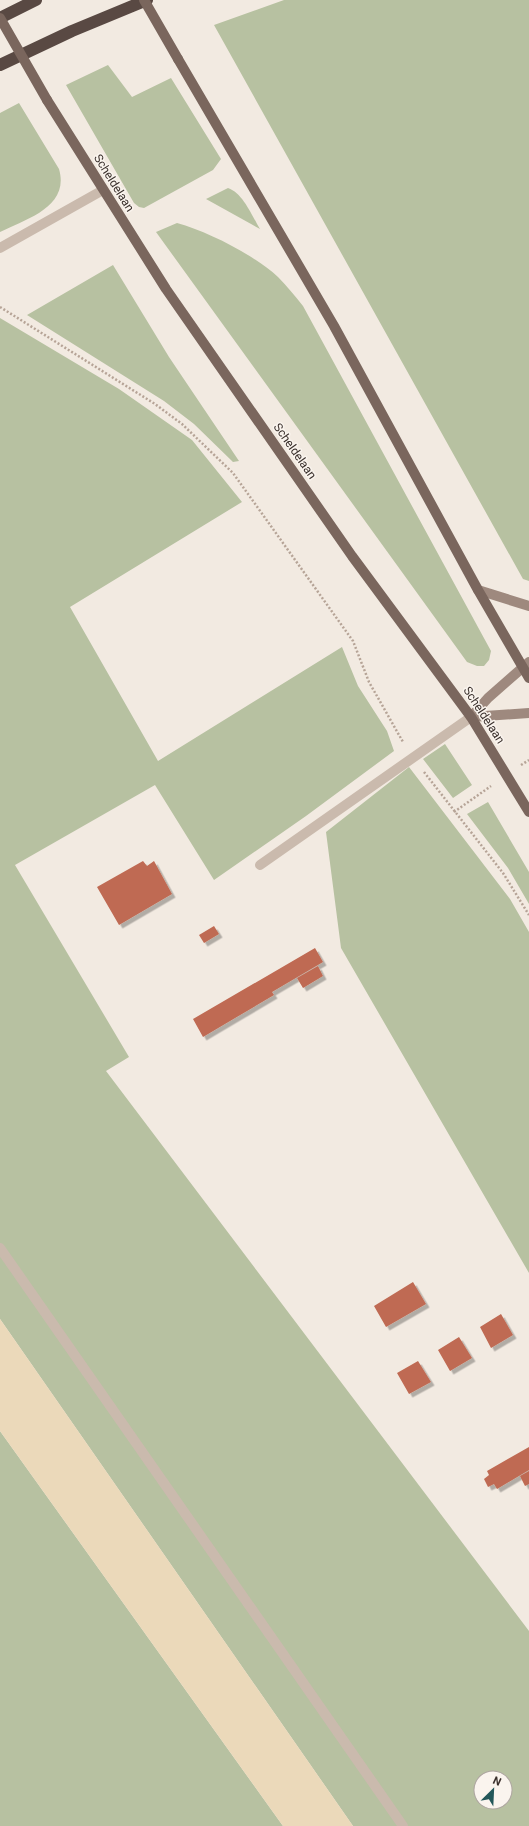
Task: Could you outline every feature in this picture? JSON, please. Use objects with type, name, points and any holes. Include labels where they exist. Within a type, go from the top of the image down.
[{"type":"highway","points":[[0,18],[36,0]]},
{"type":"highway","points":[[0,65],[72,31],[147,0]]},
{"type":"main road","points":[[144,0],[334,326],[478,590],[526,665],[529,678]]},
{"type":"main road","name":"Scheldelaan","points":[[0,18],[47,100],[166,288],[347,549],[471,716],[529,812]]},
{"type":"street","points":[[478,590],[529,606]]},
{"type":"street","points":[[471,716],[526,665]]},
{"type":"street","points":[[471,716],[529,712]]},
{"type":"lane","points":[[0,248],[103,190]]},
{"type":"lane","points":[[260,865],[471,716]]},
{"type":"lane","points":[[0,1248],[403,1826]]},
{"type":"path","points":[[0,307],[155,404],[182,424],[233,473],[353,641],[369,682],[412,757],[503,872],[529,915]]},
{"type":"green space","points":[[284,0],[529,0],[529,581],[523,579],[214,25]]},
{"type":"green space","points":[[108,65],[132,97],[171,78],[221,159],[213,170],[144,208],[139,207],[134,203],[66,85]]},
{"type":"green space","points":[[19,103],[59,169],[61,182],[58,193],[52,202],[43,210],[0,232],[0,113]]},
{"type":"green space","points":[[228,188],[243,200],[260,229],[206,199]]},
{"type":"green space","points":[[177,223],[217,238],[257,261],[278,277],[303,306],[491,651],[489,660],[484,666],[477,666],[467,662],[156,232]]},
{"type":"green space","points":[[113,265],[169,357],[239,461],[233,462],[194,424],[164,401],[27,315]]},
{"type":"green space","points":[[0,318],[119,389],[192,440],[242,502],[70,607],[158,761],[342,647],[358,686],[387,731],[394,751],[306,816],[214,880],[155,785],[15,865],[129,1057],[106,1071],[529,1631],[529,1826],[353,1826],[0,1319]]},
{"type":"green space","points":[[445,744],[472,785],[453,798],[423,759]]},
{"type":"green space","points":[[409,767],[510,899],[529,932],[529,1273],[341,948],[326,832]]},
{"type":"green space","points":[[488,802],[529,872],[529,904],[508,868],[467,814]]},
{"type":"green space","points":[[0,1431],[283,1826],[0,1826]]},
{"type":"sand","points":[[0,1319],[353,1826],[283,1826],[0,1431]]},
{"type":"building","points":[[143,861],[147,866],[154,861],[172,894],[119,925],[97,887]]},
{"type":"building","points":[[214,926],[219,934],[204,943],[199,935]]},
{"type":"building","points":[[315,948],[323,962],[272,992],[274,995],[203,1037],[193,1019]]},
{"type":"building","points":[[318,966],[323,976],[303,988],[297,978]]},
{"type":"building","points":[[413,1282],[426,1304],[386,1327],[374,1306]]},
{"type":"building","points":[[501,1314],[513,1335],[491,1348],[480,1327]]},
{"type":"building","points":[[459,1337],[472,1358],[450,1371],[438,1350]]},
{"type":"building","points":[[418,1361],[431,1382],[409,1394],[397,1373]]},
{"type":"building","points":[[529,1447],[529,1470],[497,1489],[494,1484],[488,1487],[484,1479],[489,1475],[487,1471]]},
{"type":"building","points":[[529,1471],[529,1484],[525,1486],[520,1476]]}]
